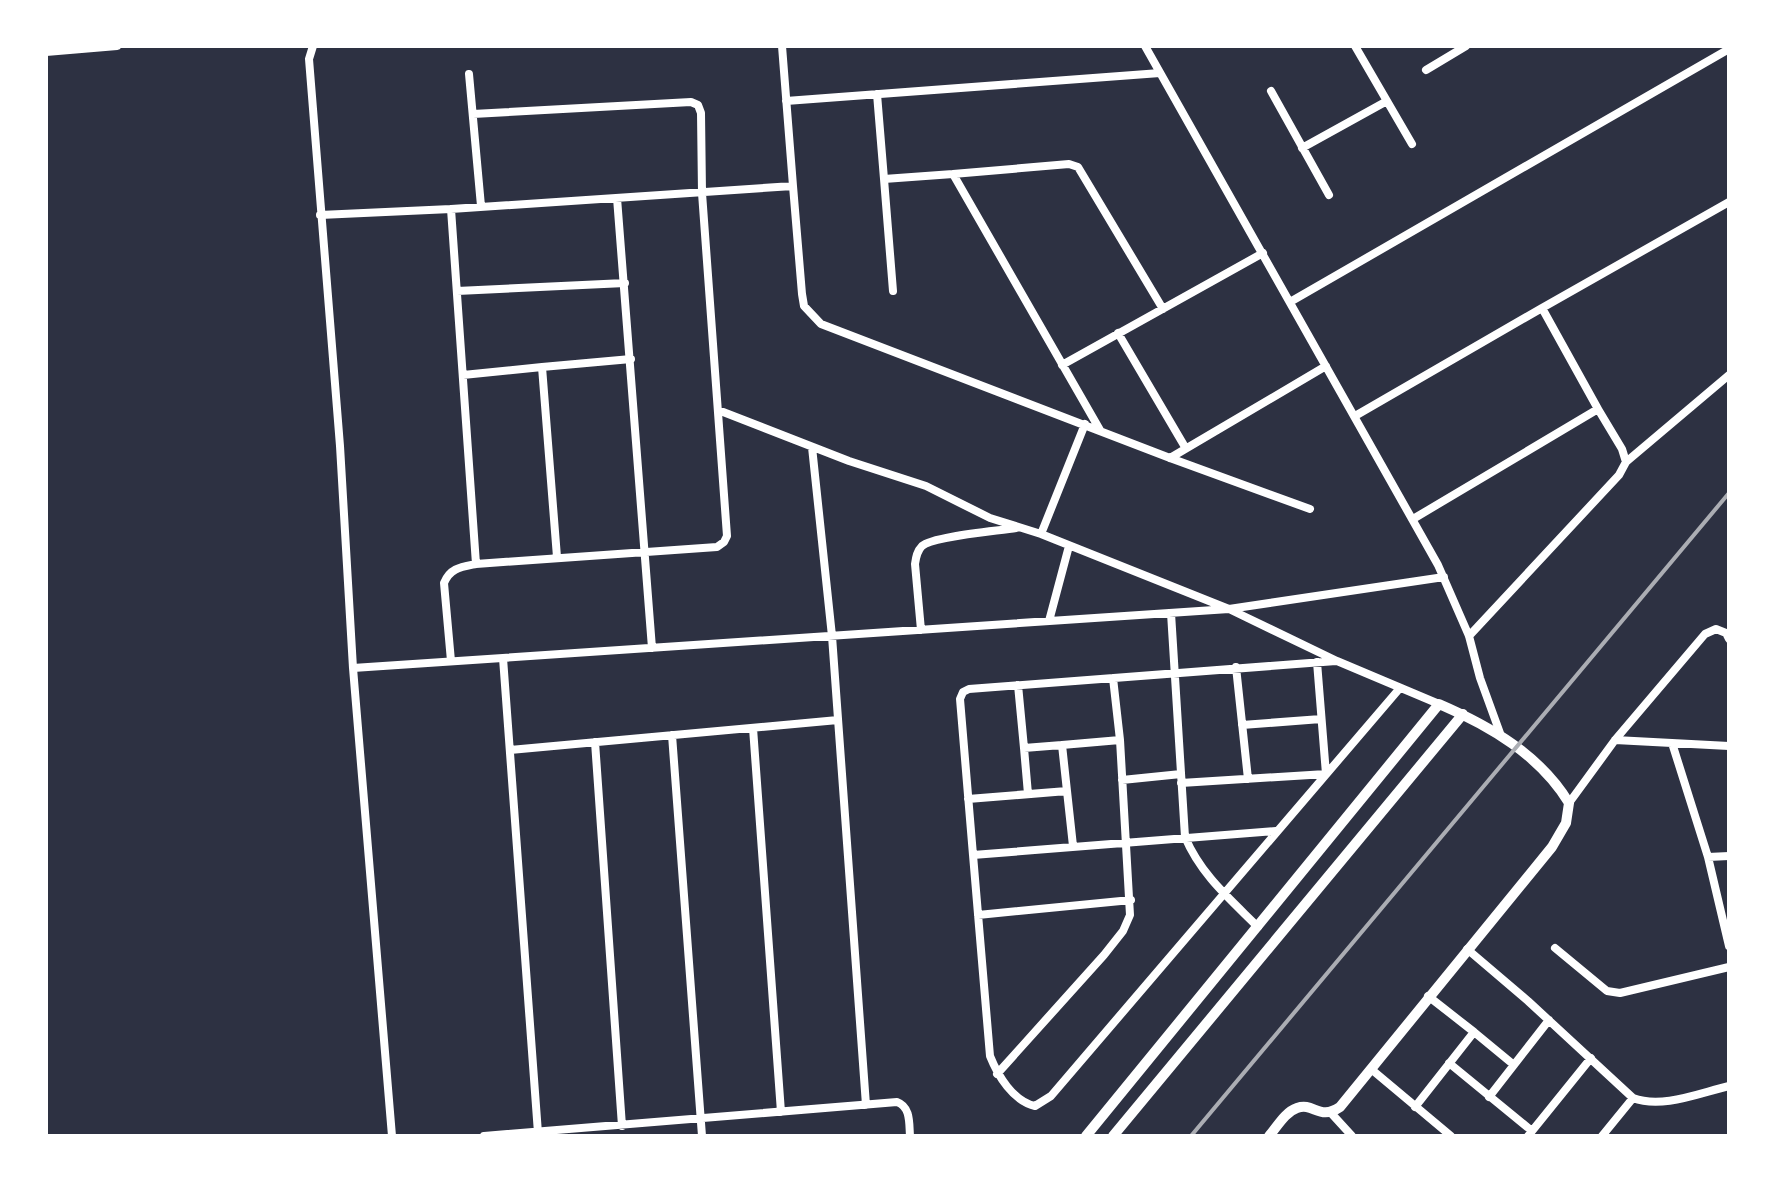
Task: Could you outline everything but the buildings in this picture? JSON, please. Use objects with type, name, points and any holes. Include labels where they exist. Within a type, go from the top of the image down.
[{"type":"street","points":[[46,52],[117,46]]},
{"type":"street","points":[[313,46],[309,59],[320,215],[340,446],[353,668],[392,1136]]},
{"type":"street","points":[[782,46],[802,294],[804,306],[811,316],[821,324],[1310,509]]},
{"type":"street","points":[[1145,46],[1444,577],[1469,636],[1500,733]]},
{"type":"street","points":[[1355,46],[1412,144]]},
{"type":"street","points":[[1426,70],[1466,46]]},
{"type":"street","points":[[1290,302],[1729,49]]},
{"type":"street","points":[[786,101],[1160,73]]},
{"type":"street","points":[[469,74],[481,206]]},
{"type":"street","points":[[1271,91],[1329,195]]},
{"type":"street","points":[[877,94],[893,291]]},
{"type":"street","points":[[1302,148],[1387,101]]},
{"type":"street","points":[[451,661],[444,583],[447,574],[455,569],[476,564],[557,557],[717,547],[727,536],[702,193],[701,113],[698,105],[691,102],[473,114]]},
{"type":"street","points":[[884,179],[1069,164],[1078,167],[1163,309]]},
{"type":"street","points":[[953,174],[1101,430]]},
{"type":"street","points":[[320,215],[793,186]]},
{"type":"street","points":[[617,198],[652,648]]},
{"type":"street","points":[[1355,416],[1729,202]]},
{"type":"street","points":[[451,209],[476,564]]},
{"type":"street","points":[[1062,365],[1263,253]]},
{"type":"street","points":[[457,291],[625,283]]},
{"type":"street","points":[[1542,308],[1622,449],[1626,462]]},
{"type":"street","points":[[1118,333],[1185,447]]},
{"type":"street","points":[[463,375],[631,359]]},
{"type":"street","points":[[1170,458],[1326,366]]},
{"type":"street","points":[[542,367],[557,557]]},
{"type":"street","points":[[1469,636],[1619,475],[1626,462],[1729,375]]},
{"type":"street","points":[[1413,519],[1598,409]]},
{"type":"street","points":[[718,410],[812,447],[926,486],[990,518],[1041,534],[1229,609],[1337,661],[1463,714],[1500,733],[1558,786],[1569,803]]},
{"type":"street","points":[[1041,534],[1085,424]]},
{"type":"street","points":[[812,447],[832,636],[866,1105]]},
{"type":"street","points":[[921,630],[915,564],[921,547],[941,539],[1016,528]]},
{"type":"street","points":[[1049,621],[1069,546]]},
{"type":"street","points":[[353,668],[1229,609],[1444,577]]},
{"type":"street","points":[[1171,613],[1185,837],[1193,857],[1207,877],[1258,927]]},
{"type":"street","points":[[1269,1136],[1287,1114],[1298,1107],[1331,1113],[1340,1107],[1552,847],[1566,823],[1569,803],[1615,740],[1705,634],[1716,629],[1726,633],[1729,639]]},
{"type":"street","points":[[503,658],[538,1133]]},
{"type":"street","points":[[1337,661],[969,689],[963,692],[960,699],[990,1056],[997,1074],[1027,1104],[1035,1106],[1044,1103],[1400,688]]},
{"type":"street","points":[[1317,662],[1326,774]]},
{"type":"street","points":[[1236,667],[1248,779]]},
{"type":"street","points":[[997,1074],[1123,931],[1130,915],[1120,740],[1113,678]]},
{"type":"street","points":[[1018,685],[1028,794]]},
{"type":"street","points":[[1086,1136],[1439,704]]},
{"type":"street","points":[[1113,1136],[1463,714]]},
{"type":"street","points":[[1242,725],[1321,719]]},
{"type":"street","points":[[510,750],[838,720]]},
{"type":"street","points":[[753,728],[781,1112]]},
{"type":"street","points":[[672,735],[702,1136]]},
{"type":"street","points":[[1024,748],[1120,740]]},
{"type":"street","points":[[1615,740],[1729,746]]},
{"type":"street","points":[[595,742],[622,1126]]},
{"type":"street","points":[[1672,743],[1708,857],[1729,946]]},
{"type":"street","points":[[1062,745],[1073,846]]},
{"type":"street","points":[[1122,780],[1248,779],[1326,774]]},
{"type":"street","points":[[968,799],[1067,791]]},
{"type":"street","points":[[973,855],[1276,831]]},
{"type":"street","points":[[1708,857],[1729,856]]},
{"type":"street","points":[[978,915],[1131,900]]},
{"type":"street","points":[[1555,948],[1597,985],[1620,993],[1729,967]]},
{"type":"street","points":[[1467,949],[1633,1098],[1647,1103],[1661,1102],[1729,1086]]},
{"type":"street","points":[[1428,996],[1514,1065]]},
{"type":"street","points":[[1489,1097],[1549,1020]]},
{"type":"street","points":[[1415,1107],[1474,1032]]},
{"type":"street","points":[[1449,1063],[1530,1134],[1591,1058]]},
{"type":"street","points":[[1371,1069],[1451,1136]]},
{"type":"street","points":[[1602,1136],[1633,1098]]},
{"type":"street","points":[[484,1136],[897,1102],[908,1111],[910,1136]]},
{"type":"street","points":[[1331,1113],[1352,1136]]},
{"type":"railway","points":[[1191,1136],[1729,493]]}]
